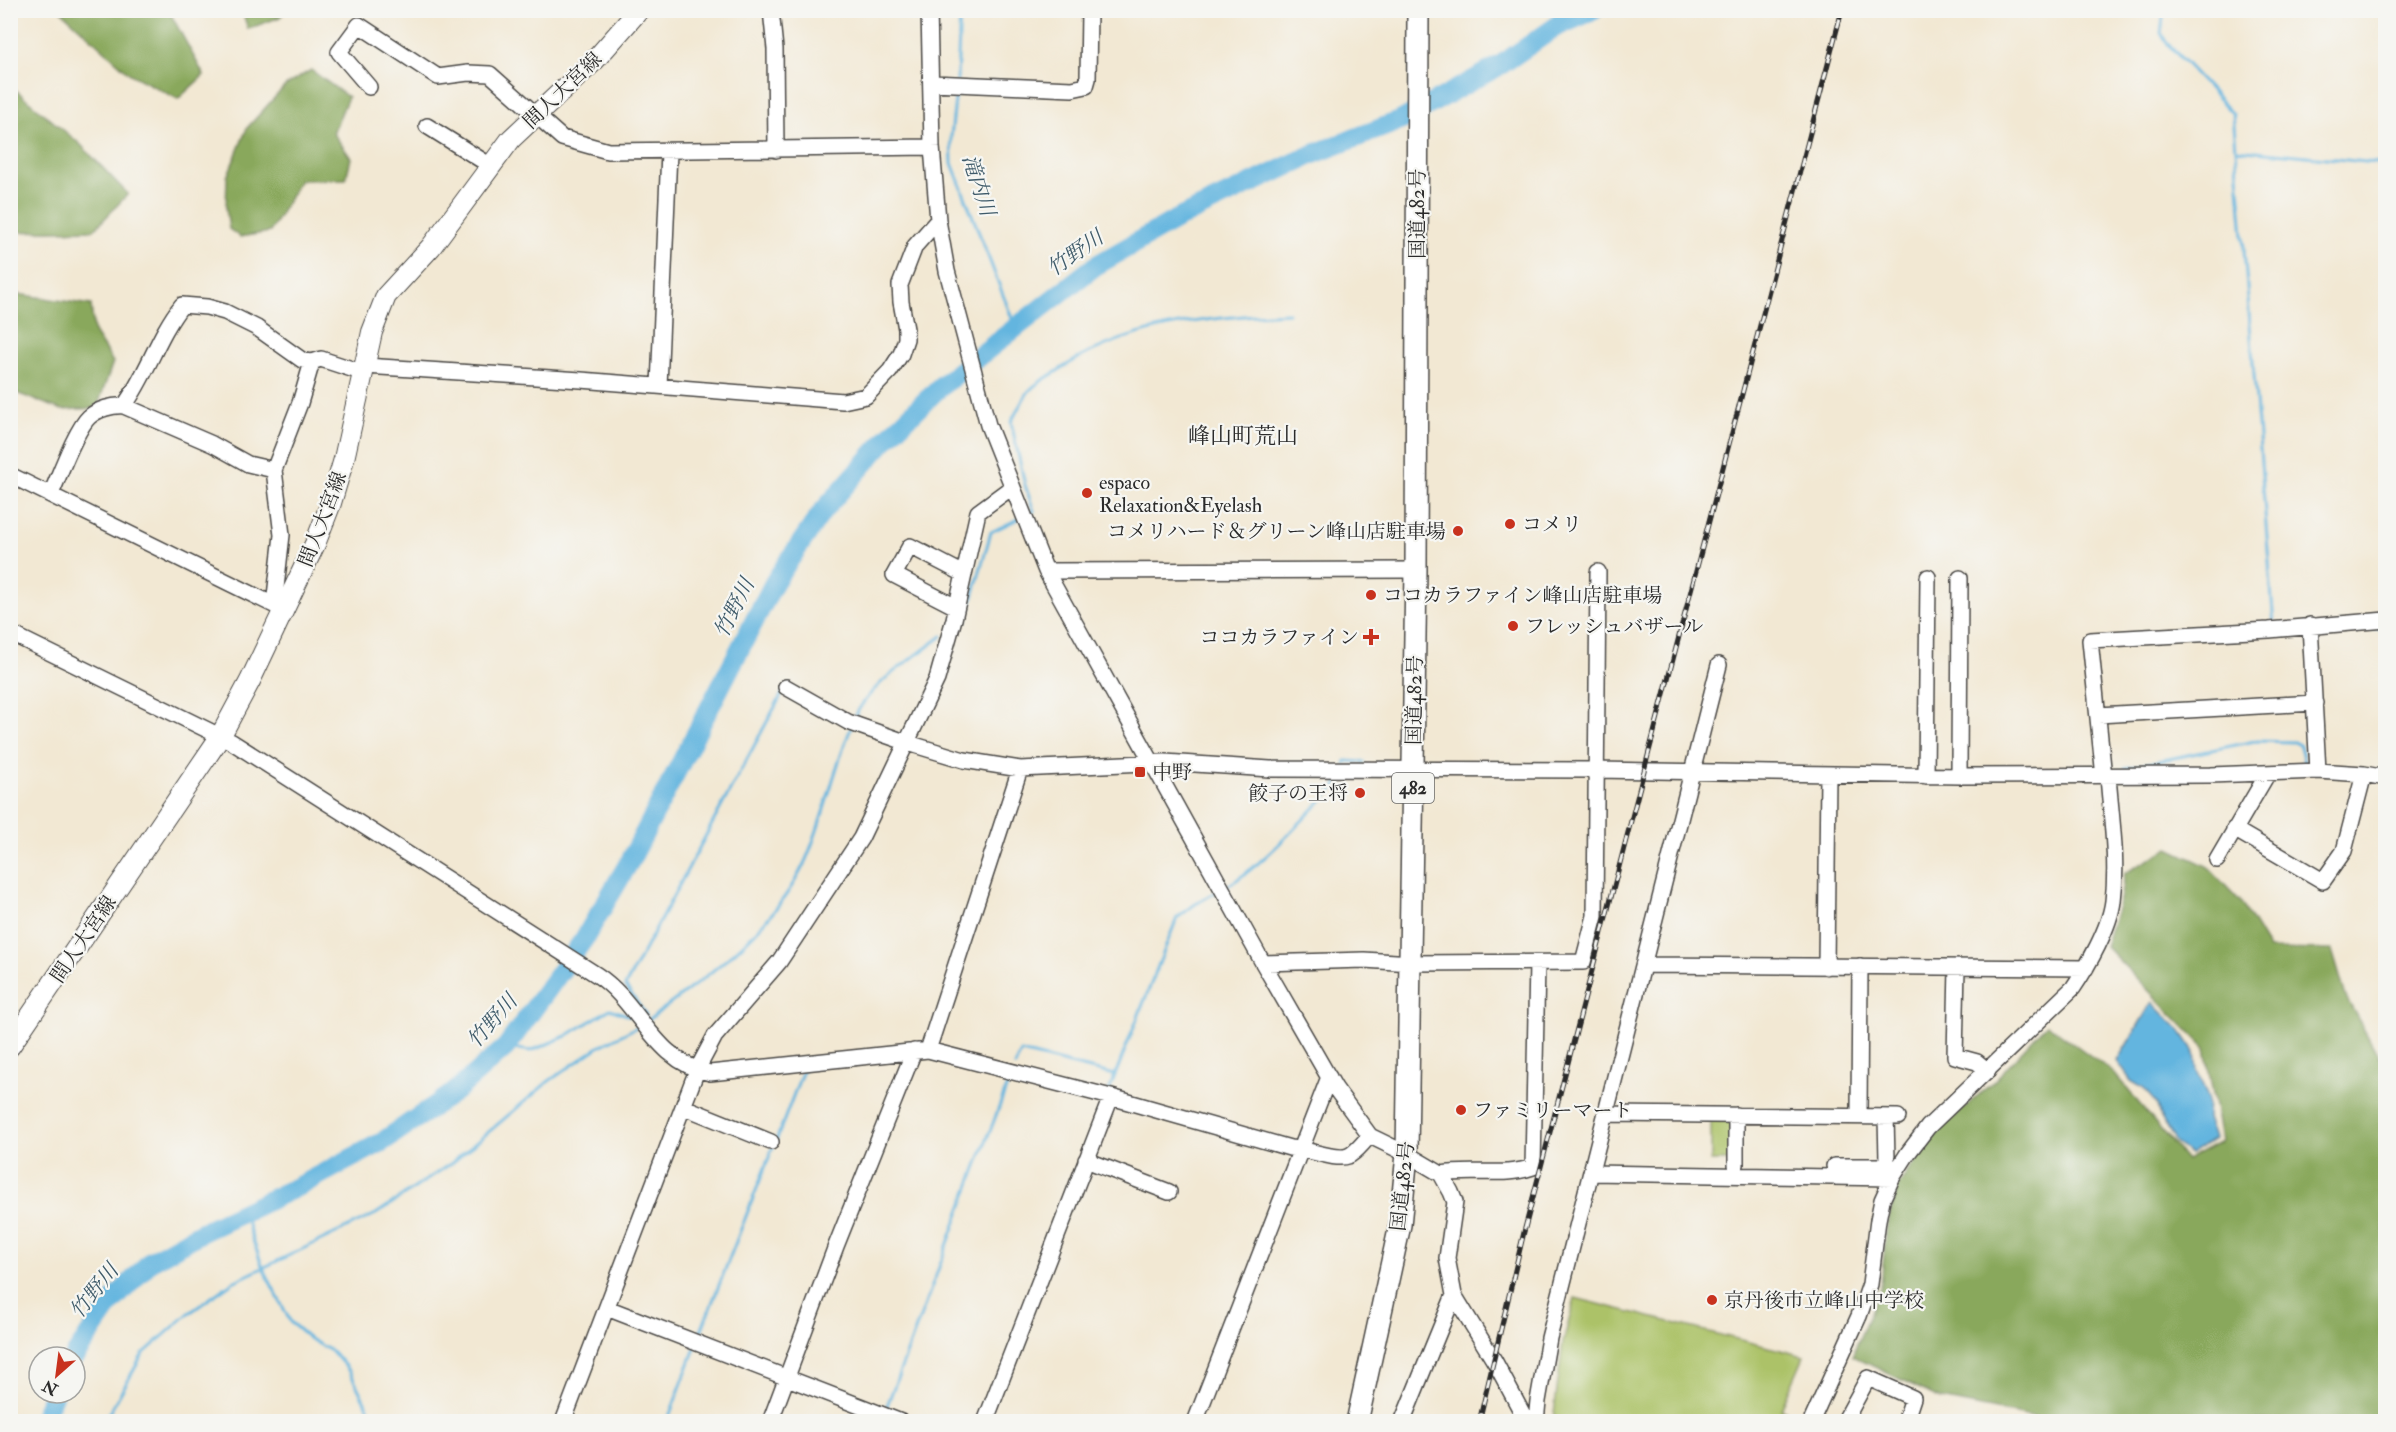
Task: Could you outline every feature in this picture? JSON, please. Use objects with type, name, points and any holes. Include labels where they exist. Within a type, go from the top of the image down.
[{"type":"highway","name":"国道482号","points":[[1357,1422],[1400,1225],[1407,1154],[1412,963],[1416,570],[1420,61],[1418,10]]},
{"type":"main road","name":"間人大宮線","points":[[10,1047],[220,736],[250,681],[279,608],[331,503],[344,459],[372,332],[386,296],[431,248],[511,139],[534,115],[596,60],[639,10]]},
{"type":"street","points":[[771,10],[775,49],[776,150]]},
{"type":"street","points":[[929,10],[932,147],[938,220],[947,271],[985,417],[1046,571],[1263,963],[1329,1077],[1370,1136],[1441,1174],[1455,1202],[1447,1258],[1454,1295],[1495,1362],[1527,1422]]},
{"type":"street","points":[[932,83],[1072,89],[1086,86],[1089,10]]},
{"type":"street","points":[[369,87],[339,52],[358,25],[438,77],[468,73],[490,74],[562,138],[608,151],[932,147]]},
{"type":"street","points":[[427,126],[491,166]]},
{"type":"street","points":[[659,386],[669,152]]},
{"type":"street","points":[[124,406],[144,377],[182,305],[207,307],[225,312],[257,328],[302,360],[312,362],[321,359],[364,370],[659,386],[843,401],[866,396],[890,371],[901,354],[906,339],[906,329],[900,285],[915,246],[938,220]]},
{"type":"street","points":[[10,475],[279,608],[282,535],[274,470],[300,403],[312,362]]},
{"type":"street","points":[[51,494],[81,428],[90,417],[114,405],[124,406],[212,444],[248,464],[274,470]]},
{"type":"street","points":[[563,1422],[697,1070],[715,1036],[779,962],[861,838],[937,679],[978,512],[1012,487]]},
{"type":"street","points":[[956,608],[894,575],[910,546],[964,574]]},
{"type":"street","points":[[1046,571],[1416,570]]},
{"type":"street","points":[[1263,963],[1364,960],[1412,963],[1583,962],[1595,916],[1598,572]]},
{"type":"street","points":[[1926,776],[1928,577]]},
{"type":"street","points":[[1959,776],[1960,578]]},
{"type":"street","points":[[1811,1422],[1859,1316],[1870,1284],[1882,1200],[1892,1178],[1908,1152],[1928,1127],[2073,988],[2086,968],[2113,903],[2114,870],[2106,777],[2090,640],[2270,630],[2385,620]]},
{"type":"street","points":[[2310,625],[2318,771]]},
{"type":"street","points":[[10,633],[220,736],[597,975],[612,985],[660,1046],[697,1070],[710,1073],[921,1050],[1111,1097],[1290,1148],[1301,1148],[1340,1158],[1349,1156],[1370,1136]]},
{"type":"street","points":[[1536,1422],[1549,1338],[1719,665]]},
{"type":"street","points":[[786,687],[848,722],[964,760],[1020,769],[1166,762],[1270,769],[1926,776],[2106,777],[2318,771],[2385,778]]},
{"type":"street","points":[[2098,715],[2315,703]]},
{"type":"street","points":[[770,1422],[836,1246],[921,1050],[1020,769]]},
{"type":"street","points":[[2217,860],[2268,773]]},
{"type":"street","points":[[1826,967],[1827,774]]},
{"type":"street","points":[[2234,829],[2323,881],[2344,851],[2364,774]]},
{"type":"street","points":[[1441,1174],[1462,1171],[1521,1171],[1533,1167],[1537,963]]},
{"type":"street","points":[[1643,965],[2086,968]]},
{"type":"street","points":[[1859,1116],[1860,966]]},
{"type":"street","points":[[1957,968],[1955,1056],[1977,1062],[1988,1071]]},
{"type":"street","points":[[1195,1422],[1329,1077]]},
{"type":"street","points":[[985,1422],[1111,1097]]},
{"type":"street","points":[[684,1107],[771,1142]]},
{"type":"street","points":[[1592,1168],[1736,1165],[1883,1166],[1887,1160],[1892,1117],[1606,1114]]},
{"type":"street","points":[[1736,1115],[1736,1165]]},
{"type":"street","points":[[1086,1160],[1168,1192]]},
{"type":"street","points":[[1592,1168],[1892,1178]]},
{"type":"street","points":[[1402,1422],[1454,1295]]},
{"type":"street","points":[[607,1308],[901,1422]]},
{"type":"street","points":[[1844,1422],[1868,1378],[1913,1398],[1905,1422]]},
{"type":"green space","points":[[242,10],[285,11],[280,17],[248,29]]},
{"type":"green space","points":[[61,11],[169,11],[204,75],[178,99],[130,74]]},
{"type":"green space","points":[[311,70],[348,97],[333,133],[351,158],[346,179],[300,180],[270,232],[240,237],[229,229],[226,209],[227,177],[247,128],[285,86]]},
{"type":"green space","points":[[11,86],[80,144],[128,194],[94,230],[11,232]]},
{"type":"green space","points":[[10,293],[91,305],[94,332],[113,362],[97,408],[62,410],[11,391]]},
{"type":"green space","points":[[2169,848],[2207,866],[2240,901],[2269,949],[2332,950],[2346,997],[2385,1068],[2385,1421],[2051,1421],[1941,1399],[1852,1356],[1881,1286],[1887,1224],[1899,1184],[1934,1135],[1995,1080],[2047,1024],[2114,1073],[2186,1160],[2221,1141],[2205,1048],[2105,946],[2120,900],[2125,873]]},
{"type":"green space","points":[[1732,1118],[1732,1161],[1711,1161],[1711,1119]]},
{"type":"green space","points":[[1575,1298],[1804,1356],[1781,1409],[1797,1415],[1794,1421],[1553,1421],[1563,1342]]},
{"type":"water","points":[[2152,1002],[2180,1030],[2195,1053],[2197,1071],[2208,1098],[2207,1118],[2214,1139],[2190,1154],[2175,1143],[2159,1114],[2157,1104],[2143,1088],[2131,1081],[2117,1061]]},
{"type":"waterway","name":"滝内川","points":[[957,81],[960,10]]},
{"type":"waterway","name":"竹野川","points":[[82,1345],[111,1303],[151,1261],[202,1232],[297,1187],[382,1142],[456,1091],[506,1047],[584,939],[630,861],[775,581],[822,512],[888,437],[941,386],[1095,266],[1177,219],[1311,155],[1402,120],[1502,64],[1557,26],[1569,10]]},
{"type":"waterway","points":[[1558,26],[1594,10]]},
{"type":"waterway","points":[[2164,10],[2161,33],[2166,42],[2233,114],[2236,149],[2386,164]]},
{"type":"waterway","name":"滝内川","points":[[956,90],[951,137],[952,163],[1015,326]]},
{"type":"waterway","points":[[2236,149],[2274,625]]},
{"type":"waterway","points":[[1029,514],[1034,511],[1025,485],[1011,422],[1024,397],[1035,385],[1082,356],[1138,334],[1197,321],[1288,313]]},
{"type":"waterway","points":[[957,625],[966,621],[991,532],[1020,518]]},
{"type":"waterway","points":[[2372,629],[2386,628]]},
{"type":"waterway","points":[[854,719],[861,706],[881,683],[942,636]]},
{"type":"waterway","points":[[646,1015],[625,986],[783,692]]},
{"type":"waterway","points":[[647,1021],[736,951],[775,910],[791,887],[812,846],[851,728]]},
{"type":"waterway","points":[[2125,768],[2255,741],[2295,742],[2300,746],[2304,763],[2309,766]]},
{"type":"waterway","points":[[1345,764],[1346,761],[1364,762]]},
{"type":"waterway","points":[[1226,887],[1284,840],[1336,786],[1339,775]]},
{"type":"waterway","points":[[1108,1093],[1177,918],[1218,891]]},
{"type":"waterway","points":[[506,1047],[531,1051],[566,1036],[610,1009],[630,1016]]},
{"type":"waterway","points":[[104,1422],[143,1354],[188,1314],[233,1282],[376,1214],[453,1162],[549,1081],[600,1046],[639,1026]]},
{"type":"waterway","points":[[1015,1066],[1021,1052],[1115,1075]]},
{"type":"waterway","points":[[776,1141],[803,1070]]},
{"type":"waterway","points":[[885,1411],[1010,1078]]},
{"type":"waterway","points":[[698,1339],[773,1147]]},
{"type":"waterway","points":[[245,1211],[263,1268],[291,1323],[310,1339],[333,1352],[350,1372],[375,1422]]},
{"type":"waterway","points":[[667,1422],[695,1348]]},
{"type":"waterway","name":"竹野川","points":[[42,1422],[49,1405]]},
{"type":"railway","points":[[1479,1422],[1524,1232],[1842,10]]},
{"type":"place","name":"espaco Relaxation&Eyelash","points":[[1087,493]]},
{"type":"place","name":"コメリ","points":[[1510,524]]},
{"type":"place","name":"コメリハード＆グリーン峰山店駐車場","points":[[1458,531]]},
{"type":"place","name":"ココカラファイン峰山店駐車場","points":[[1371,595]]},
{"type":"place","name":"フレッシュバザール","points":[[1513,626]]},
{"type":"place","name":"ココカラファイン","points":[[1371,637]]},
{"type":"place","name":"中野","points":[[1140,772]]},
{"type":"place","name":"餃子の王将","points":[[1360,793]]},
{"type":"place","name":"ファミリーマート","points":[[1461,1110]]},
{"type":"place","name":"京丹後市立峰山中学校","points":[[1712,1300]]},
{"type":"district","name":"峰山町荒山","points":[[1243,435]]}]
